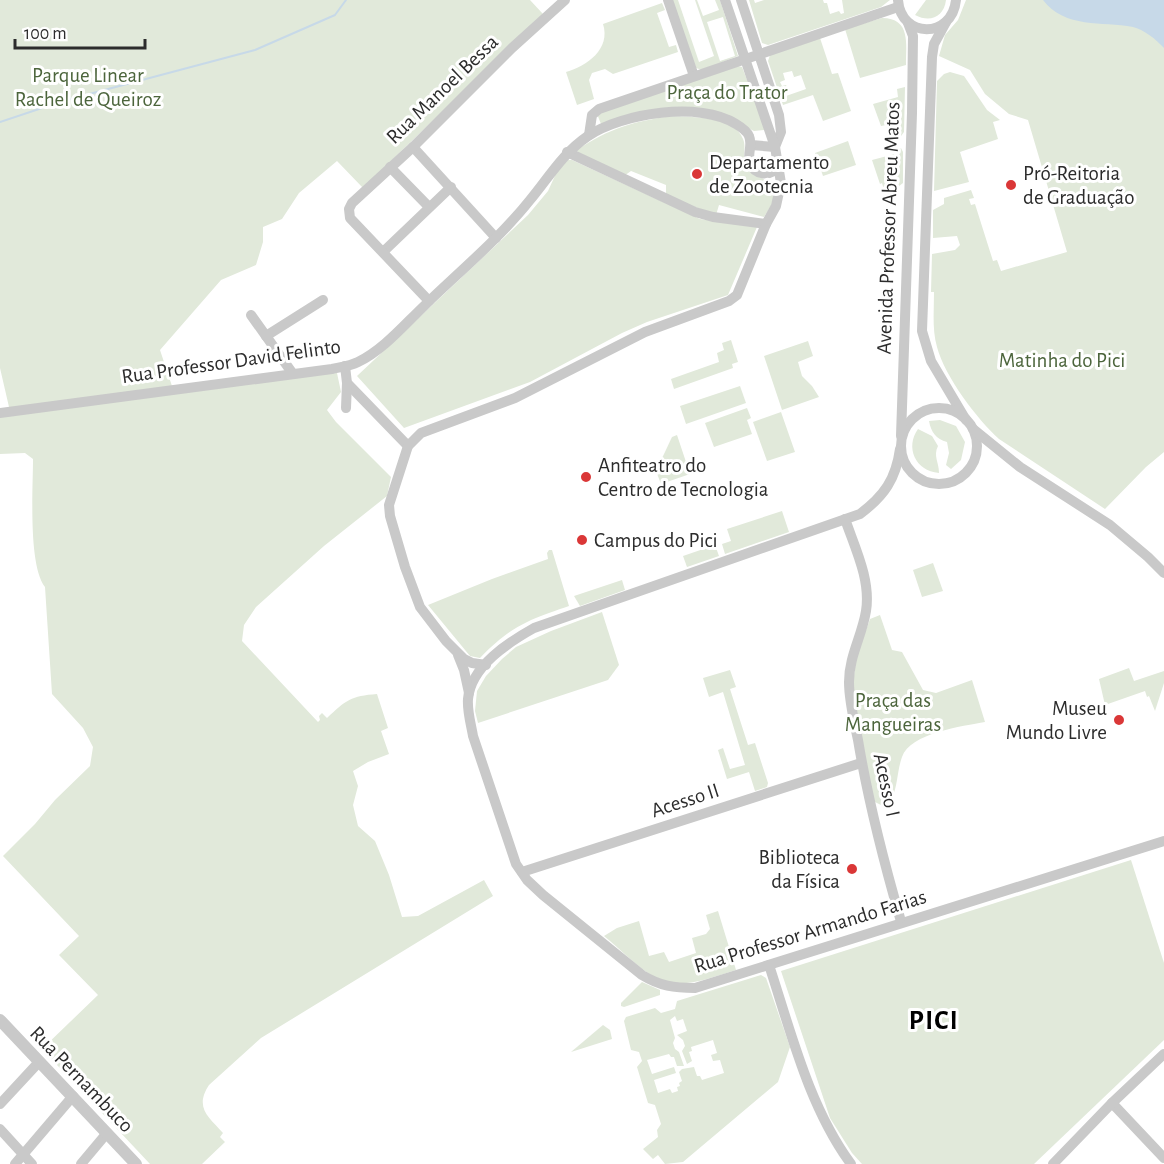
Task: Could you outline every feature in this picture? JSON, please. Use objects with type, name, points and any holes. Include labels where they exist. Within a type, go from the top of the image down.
[{"type":"street","name":"Rua Manoel Bessa","points":[[383,252],[350,218],[349,209],[352,203],[413,147],[512,48],[565,0]]},
{"type":"street","points":[[668,0],[694,76]]},
{"type":"street","points":[[486,665],[464,659],[446,641],[420,607],[405,567],[390,516],[391,499],[408,446],[421,433],[515,398],[645,332],[729,302],[736,295],[776,206],[779,192],[775,147],[725,0]]},
{"type":"street","points":[[741,0],[780,121],[780,132],[775,147]]},
{"type":"street","name":"Avenida Professor Abreu Matos","points":[[957,2],[934,44],[922,331],[931,361],[970,424]]},
{"type":"street","points":[[589,135],[592,115],[599,109],[759,55],[898,4],[908,23],[923,29],[939,27],[946,22]]},
{"type":"street","name":"Avenida Professor Abreu Matos","points":[[902,436],[912,113],[913,36],[908,23]]},
{"type":"street","name":"Rua Professor David Felinto","points":[[0,413],[293,374],[358,362],[372,354],[496,238],[530,201],[567,152],[589,135],[642,115],[682,112],[714,116],[735,123],[748,133],[751,145],[749,157],[754,169],[768,174],[778,166]]},
{"type":"street","points":[[912,113],[930,113]]},
{"type":"street","points":[[751,145],[775,147]]},
{"type":"street","points":[[413,147],[496,238]]},
{"type":"street","points":[[567,152],[695,212],[713,217],[766,224]]},
{"type":"street","points":[[390,167],[429,207]]},
{"type":"street","points":[[429,301],[383,252],[451,187]]},
{"type":"street","points":[[266,336],[323,300]]},
{"type":"street","points":[[251,315],[293,374]]},
{"type":"street","points":[[345,366],[346,408]]},
{"type":"street","points":[[347,383],[408,446]]},
{"type":"street","points":[[469,693],[475,678],[486,665],[510,642],[534,628],[860,514],[879,500],[888,486],[898,463],[905,427],[914,417],[924,411],[937,408],[950,409],[1020,467],[1110,525],[1148,556],[1164,573]]},
{"type":"street","points":[[900,449],[912,473],[922,480],[947,483],[968,470],[974,460],[977,448],[970,424]]},
{"type":"street","name":"Acesso I","points":[[845,519],[866,584],[867,609],[851,663],[849,683],[861,763],[900,918]]},
{"type":"street","name":"Rua Professor Armando Farias","points":[[457,652],[462,662],[469,693],[468,704],[473,736],[516,864],[543,895],[656,984],[675,988],[695,988],[1164,841]]},
{"type":"street","name":"Acesso II","points":[[522,872],[861,763]]},
{"type":"street","points":[[769,965],[795,1044],[825,1122],[851,1164]]},
{"type":"street","name":"Rua Pernambuco","points":[[2,1027],[73,1096],[136,1164]]},
{"type":"street","points":[[1053,1164],[1164,1054]]},
{"type":"street","points":[[0,1104],[39,1062]]},
{"type":"street","points":[[15,1164],[73,1096]]},
{"type":"street","points":[[1112,1103],[1164,1158]]},
{"type":"street","points":[[0,1129],[32,1164]]},
{"type":"street","points":[[81,1164],[107,1133]]},
{"type":"green space","name":"Parque Linear Rachel de Queiroz","points":[[0,0],[530,0],[543,14],[363,188],[337,161],[299,193],[282,219],[263,227],[263,242],[256,265],[221,280],[160,350],[172,386],[337,373],[341,392],[327,410],[391,477],[387,496],[324,546],[256,607],[244,625],[242,641],[318,722],[322,713],[327,718],[349,700],[377,694],[388,728],[381,731],[389,754],[353,771],[358,786],[353,805],[358,826],[375,841],[389,875],[402,917],[418,916],[484,880],[493,896],[261,1038],[209,1085],[203,1106],[208,1117],[223,1133],[220,1137],[225,1142],[202,1164],[150,1164],[42,1049],[98,995],[59,955],[79,936],[3,856],[90,766],[93,747],[83,728],[52,694],[45,587],[36,562],[34,545],[33,459],[25,453],[0,454],[0,417],[9,407],[0,368]]},
{"type":"green space","points":[[672,0],[678,0],[699,62],[714,56],[695,0],[703,16],[719,10],[715,0],[720,0],[738,56],[702,70],[696,68]],"holes":[[[723,17],[735,56],[720,61],[707,22]]]},
{"type":"green space","points":[[749,0],[754,0],[755,3],[764,0],[823,0],[827,3],[830,14],[839,11],[841,14],[844,13],[842,0],[890,0],[881,7],[768,45],[762,43]]},
{"type":"green space","points":[[926,0],[946,0],[942,11],[935,17],[926,18],[915,15]]},
{"type":"green space","name":"Matinha do Pici","points":[[966,0],[1164,0],[1164,452],[1105,509],[999,439],[981,420],[954,384],[941,359],[935,340],[934,292],[931,292],[932,254],[955,250],[960,245],[957,236],[933,238],[933,210],[944,204],[944,198],[971,190],[974,198],[969,199],[971,205],[975,204],[993,261],[997,260],[1001,271],[1067,252],[1028,120],[1009,114],[985,94],[970,70],[939,56],[945,35],[958,20]]},
{"type":"green space","points":[[662,3],[665,10],[657,13],[669,47],[676,45],[678,52],[613,74],[605,69],[592,73],[589,80],[594,99],[577,105],[566,72],[589,61],[600,49],[605,33],[603,24]]},
{"type":"green space","points":[[882,18],[898,22],[902,27],[906,41],[906,65],[860,78],[845,29]]},
{"type":"green space","points":[[820,38],[832,74],[838,73],[851,111],[823,121],[813,95],[783,105],[768,61],[770,55]],"holes":[[[792,71],[794,77],[791,78],[801,75],[806,89],[786,96],[784,90],[788,89],[780,82],[785,80],[783,73]]]},
{"type":"green space","name":"Praça do Trator","points":[[738,66],[742,67],[766,128],[764,130],[754,131],[716,112],[601,124],[597,114]]},
{"type":"green space","points":[[950,72],[964,76],[987,110],[1000,120],[993,122],[998,139],[960,152],[969,182],[934,191],[937,81]]},
{"type":"green space","points":[[905,87],[904,132],[901,136],[889,135],[886,125],[881,126],[873,104],[898,97],[897,89]]},
{"type":"green space","points":[[671,116],[712,119],[738,131],[744,142],[746,167],[776,187],[772,204],[764,217],[719,205],[716,215],[666,196],[666,185],[631,171],[624,176],[578,154],[577,150],[611,131]]},
{"type":"green space","points":[[848,141],[856,165],[823,176],[815,153]]},
{"type":"green space","points":[[894,148],[901,148],[903,152],[903,183],[884,190],[872,160],[895,154]]},
{"type":"green space","points":[[567,160],[572,160],[700,219],[757,227],[728,295],[647,322],[530,382],[404,428],[357,376],[528,215],[548,191],[559,167]]},
{"type":"green space","points":[[731,340],[738,362],[732,364],[733,368],[674,389],[671,379],[719,362],[717,353],[724,350],[722,343]]},
{"type":"green space","points":[[808,341],[813,356],[798,362],[802,376],[819,397],[782,410],[764,356]]},
{"type":"green space","points":[[740,386],[746,403],[686,424],[680,406]]},
{"type":"green space","points":[[747,408],[751,418],[747,420],[752,434],[714,447],[705,423]]},
{"type":"green space","points":[[781,412],[795,452],[767,461],[753,422]]},
{"type":"green space","points":[[940,420],[956,426],[965,442],[961,460],[951,469],[946,465],[949,453],[947,442],[935,434],[929,421]]},
{"type":"green space","points":[[918,429],[932,436],[938,446],[936,456],[939,473],[924,468],[915,457],[912,443]]},
{"type":"green space","points":[[677,435],[690,474],[661,484],[656,471],[672,437]]},
{"type":"green space","points":[[782,511],[789,532],[725,554],[722,544],[731,541],[727,529]]},
{"type":"green space","points":[[715,545],[719,556],[687,567],[683,556]]},
{"type":"green space","points":[[549,550],[552,550],[569,606],[521,625],[501,638],[480,658],[470,656],[428,605],[548,559]]},
{"type":"green space","points":[[933,563],[943,591],[922,597],[913,570]]},
{"type":"green space","points":[[622,580],[625,590],[580,606],[574,596]]},
{"type":"green space","points":[[602,612],[619,665],[608,680],[478,723],[475,711],[477,691],[486,676],[502,659],[516,647]]},
{"type":"green space","name":"Praça das Mangueiras","points":[[880,615],[892,650],[902,652],[923,690],[936,693],[972,680],[985,722],[938,732],[915,742],[902,757],[890,803],[881,805],[873,801],[858,734],[853,683],[857,655],[870,619]]},
{"type":"green space","points":[[1129,668],[1134,681],[1164,671],[1164,683],[1155,711],[1145,691],[1105,705],[1099,679]]},
{"type":"green space","points":[[730,670],[736,687],[730,689],[748,745],[755,743],[768,783],[767,787],[755,791],[749,772],[727,779],[718,750],[723,748],[730,769],[745,765],[723,692],[709,697],[703,678]]},
{"type":"green space","points":[[1131,860],[1164,963],[1164,1040],[1034,1164],[862,1164],[852,1153],[830,1118],[781,971]]},
{"type":"green space","points":[[718,911],[736,970],[695,982],[674,983],[654,977],[634,963],[604,936],[617,928],[639,921],[649,956],[664,952],[669,962],[696,953],[692,938],[706,934],[710,929],[706,915]]},
{"type":"green space","points":[[761,975],[766,978],[790,1047],[778,1082],[683,1162],[665,1164],[658,1155],[653,1159],[643,1149],[658,1137],[657,1130],[661,1124],[655,1105],[648,1103],[637,1067],[642,1061],[639,1052],[631,1050],[624,1021],[626,1017],[655,1008],[661,1013],[675,1009],[677,1001]],"holes":[[[675,1016],[677,1021],[683,1019],[687,1031],[677,1035],[683,1040],[685,1046],[682,1051],[687,1064],[692,1061],[689,1052],[692,1051],[691,1047],[713,1040],[717,1053],[711,1055],[713,1061],[720,1060],[724,1073],[702,1080],[700,1076],[697,1076],[694,1067],[682,1069],[679,1072],[682,1081],[677,1087],[678,1091],[672,1093],[670,1089],[658,1093],[654,1080],[676,1073],[674,1067],[652,1074],[647,1060],[669,1054],[674,1057],[677,1066],[684,1066],[673,1043],[675,1038],[670,1020]]]},
{"type":"green space","points":[[642,982],[660,990],[660,995],[621,1006],[621,1003]]},
{"type":"green space","points":[[603,1025],[610,1030],[612,1039],[571,1052]]},
{"type":"water","points":[[1043,0],[1164,0],[1164,48],[1150,35],[1137,28],[1073,20],[1062,16]]},
{"type":"waterway","points":[[0,122],[63,101],[255,50],[335,15],[346,0]]},
{"type":"place","name":"Departamento de Zootecnia","points":[[697,174]]},
{"type":"place","name":"Pró-Reitoria de Graduação","points":[[1011,185]]},
{"type":"place","name":"Anfiteatro do Centro de Tecnologia","points":[[586,477]]},
{"type":"place","name":"Campus do Pici","points":[[582,540]]},
{"type":"place","name":"Museu Mundo Livre","points":[[1119,720]]},
{"type":"place","name":"Biblioteca da Física","points":[[852,869]]},
{"type":"district","name":"PICI","points":[[934,1020]]}]
